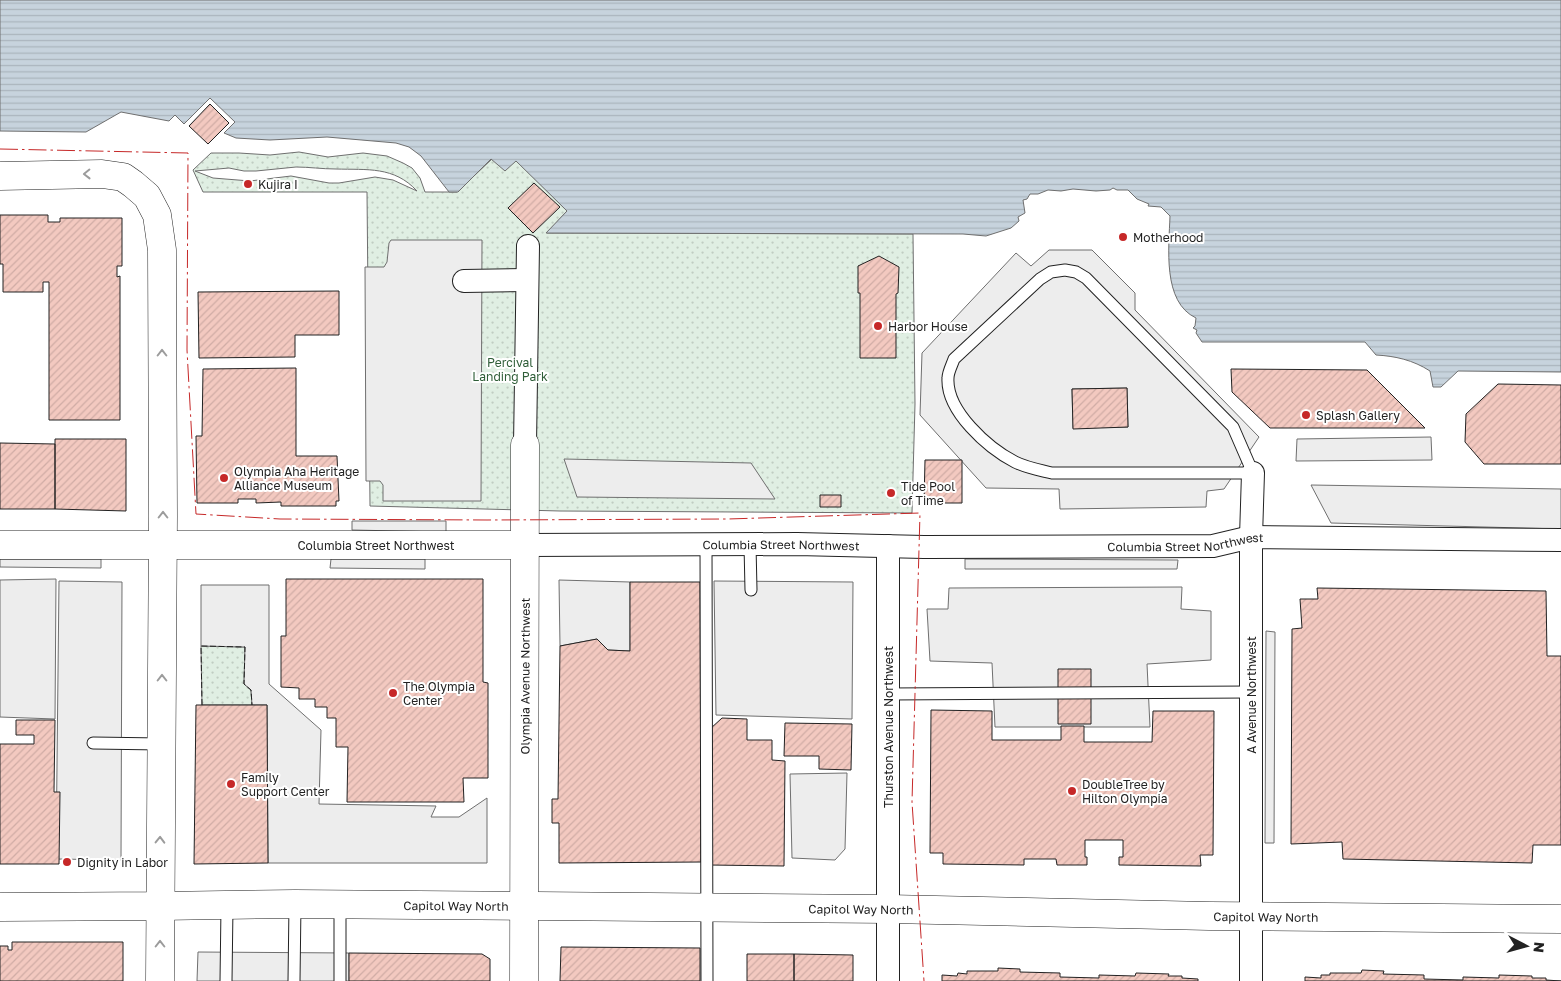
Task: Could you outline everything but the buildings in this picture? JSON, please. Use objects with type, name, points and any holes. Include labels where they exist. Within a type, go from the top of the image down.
[{"type":"street","points":[[0,176],[102,174],[122,177],[134,184],[147,196],[157,215],[162,250],[160,981]]},
{"type":"street","points":[[525,445],[528,246]]},
{"type":"street","points":[[464,282],[527,280]]},
{"type":"street","name":"Olympia Avenue Northwest","points":[[524,981],[525,445]]},
{"type":"street","name":"A Avenue Northwest","points":[[1251,981],[1253,474]]},
{"type":"street","name":"Columbia Street Northwest","points":[[0,545],[750,544],[1213,546],[1252,537],[1561,540]]},
{"type":"street","name":"Thurston Avenue Northwest","points":[[888,546],[888,981]]},
{"type":"street","name":"Capitol Way North","points":[[0,907],[296,904],[889,908],[1252,917],[1561,919]]},
{"type":"lane","points":[[1065,270],[1076,272],[1086,278],[1232,427],[1253,474],[1052,473],[1033,469],[1016,462],[997,450],[964,420],[950,397],[948,377],[954,359],[1040,279],[1051,272],[1065,270]]},
{"type":"lane","points":[[750,544],[751,590]]},
{"type":"lane","points":[[706,545],[708,981]]},
{"type":"lane","points":[[888,694],[1252,692]]},
{"type":"lane","points":[[93,743],[161,744]]},
{"type":"lane","points":[[294,981],[296,904]]},
{"type":"lane","points":[[340,905],[340,981]]},
{"type":"lane","points":[[226,981],[227,906]]},
{"type":"green space","name":"Percival Landing Park","points":[[299,152],[328,157],[363,153],[387,156],[412,168],[420,178],[425,192],[457,192],[492,159],[516,160],[567,211],[547,233],[913,234],[915,404],[912,513],[560,511],[370,506],[367,192],[203,192],[193,170],[211,153],[270,155]],"holes":[[[296,167],[379,171],[399,177],[417,191],[393,180],[375,177],[339,183],[291,176],[250,181],[213,178],[195,171],[229,168],[256,171]]]},
{"type":"green space","points":[[201,646],[245,647],[244,684],[251,690],[252,705],[202,705]]},
{"type":"shaded area","points":[[0,0],[1561,0],[1561,372],[1458,371],[1441,387],[1433,387],[1430,371],[1404,359],[1376,355],[1365,342],[1202,342],[1196,333],[1197,330],[1193,328],[1196,318],[1185,310],[1177,300],[1173,287],[1169,258],[1170,216],[1161,207],[1148,206],[1149,204],[1137,199],[1128,190],[1113,188],[1096,191],[1073,189],[1061,191],[1048,190],[1038,194],[1030,194],[1027,199],[1023,200],[1025,213],[1018,217],[1019,221],[1011,228],[986,236],[963,234],[546,233],[567,211],[516,161],[505,171],[491,159],[458,192],[449,192],[421,156],[409,147],[396,143],[327,137],[270,140],[236,138],[224,133],[235,122],[210,98],[184,124],[175,115],[169,121],[121,112],[86,132],[0,131]]},
{"type":"shaded area","points":[[391,240],[482,240],[481,501],[383,501],[383,485],[380,481],[366,481],[365,267],[384,267],[387,262]]},
{"type":"shaded area","points":[[1049,250],[1092,250],[1135,293],[1135,310],[1259,437],[1224,489],[1207,491],[1206,507],[1060,509],[1059,489],[986,488],[920,415],[922,353],[1016,253],[1031,266]],"holes":[[[1127,388],[1128,427],[1073,428],[1072,389]]]},
{"type":"shaded area","points":[[1431,437],[1432,460],[1296,461],[1297,439]]},
{"type":"shaded area","points":[[564,459],[751,463],[775,499],[577,497]]},
{"type":"shaded area","points":[[1311,485],[1561,489],[1561,529],[1331,523]]},
{"type":"shaded area","points":[[352,521],[446,521],[446,532],[352,530]]},
{"type":"shaded area","points":[[0,559],[101,559],[101,568],[0,567]]},
{"type":"shaded area","points":[[331,559],[425,559],[425,569],[330,568]]},
{"type":"shaded area","points":[[965,559],[1178,560],[1177,569],[965,569]]},
{"type":"shaded area","points":[[56,579],[55,719],[0,717],[0,580]]},
{"type":"shaded area","points":[[559,580],[630,582],[630,651],[608,650],[597,639],[560,646]]},
{"type":"shaded area","points":[[59,581],[122,582],[121,860],[56,859]]},
{"type":"shaded area","points":[[714,581],[853,582],[852,719],[716,715]]},
{"type":"shaded area","points":[[201,585],[269,585],[269,684],[321,730],[319,804],[436,806],[431,817],[459,817],[487,798],[487,863],[268,863],[267,705],[252,705],[251,690],[244,684],[245,647],[201,646]]},
{"type":"shaded area","points":[[1182,587],[1181,609],[1211,611],[1211,660],[1147,664],[1150,727],[995,727],[992,663],[930,661],[927,609],[948,609],[949,588]]},
{"type":"shaded area","points":[[1266,631],[1275,632],[1274,843],[1265,843]]},
{"type":"shaded area","points":[[847,773],[845,849],[835,860],[792,858],[790,774]]},
{"type":"shaded area","points":[[198,952],[349,953],[349,981],[197,981]]},
{"type":"fence","points":[[202,705],[201,646],[245,647],[244,684],[251,690],[252,705]]},
{"type":"power","points":[[0,149],[188,153],[187,350],[196,514],[280,519],[487,520],[728,519],[920,513],[912,802],[924,981]]},
{"type":"place","name":"Kujira I","points":[[248,184]]},
{"type":"place","name":"Motherhood","points":[[1123,237]]},
{"type":"place","name":"Harbor House","points":[[878,326]]},
{"type":"place","name":"Splash Gallery","points":[[1306,415]]},
{"type":"place","name":"Olympia Aha Heritage Alliance Museum","points":[[224,478]]},
{"type":"place","name":"Tide Pool of Time","points":[[891,493]]},
{"type":"place","name":"The Olympia Center","points":[[393,693]]},
{"type":"place","name":"Family Support Center","points":[[231,784]]},
{"type":"place","name":"DoubleTree by Hilton Olympia","points":[[1072,791]]},
{"type":"place","name":"Dignity in Labor","points":[[67,862]]}]
